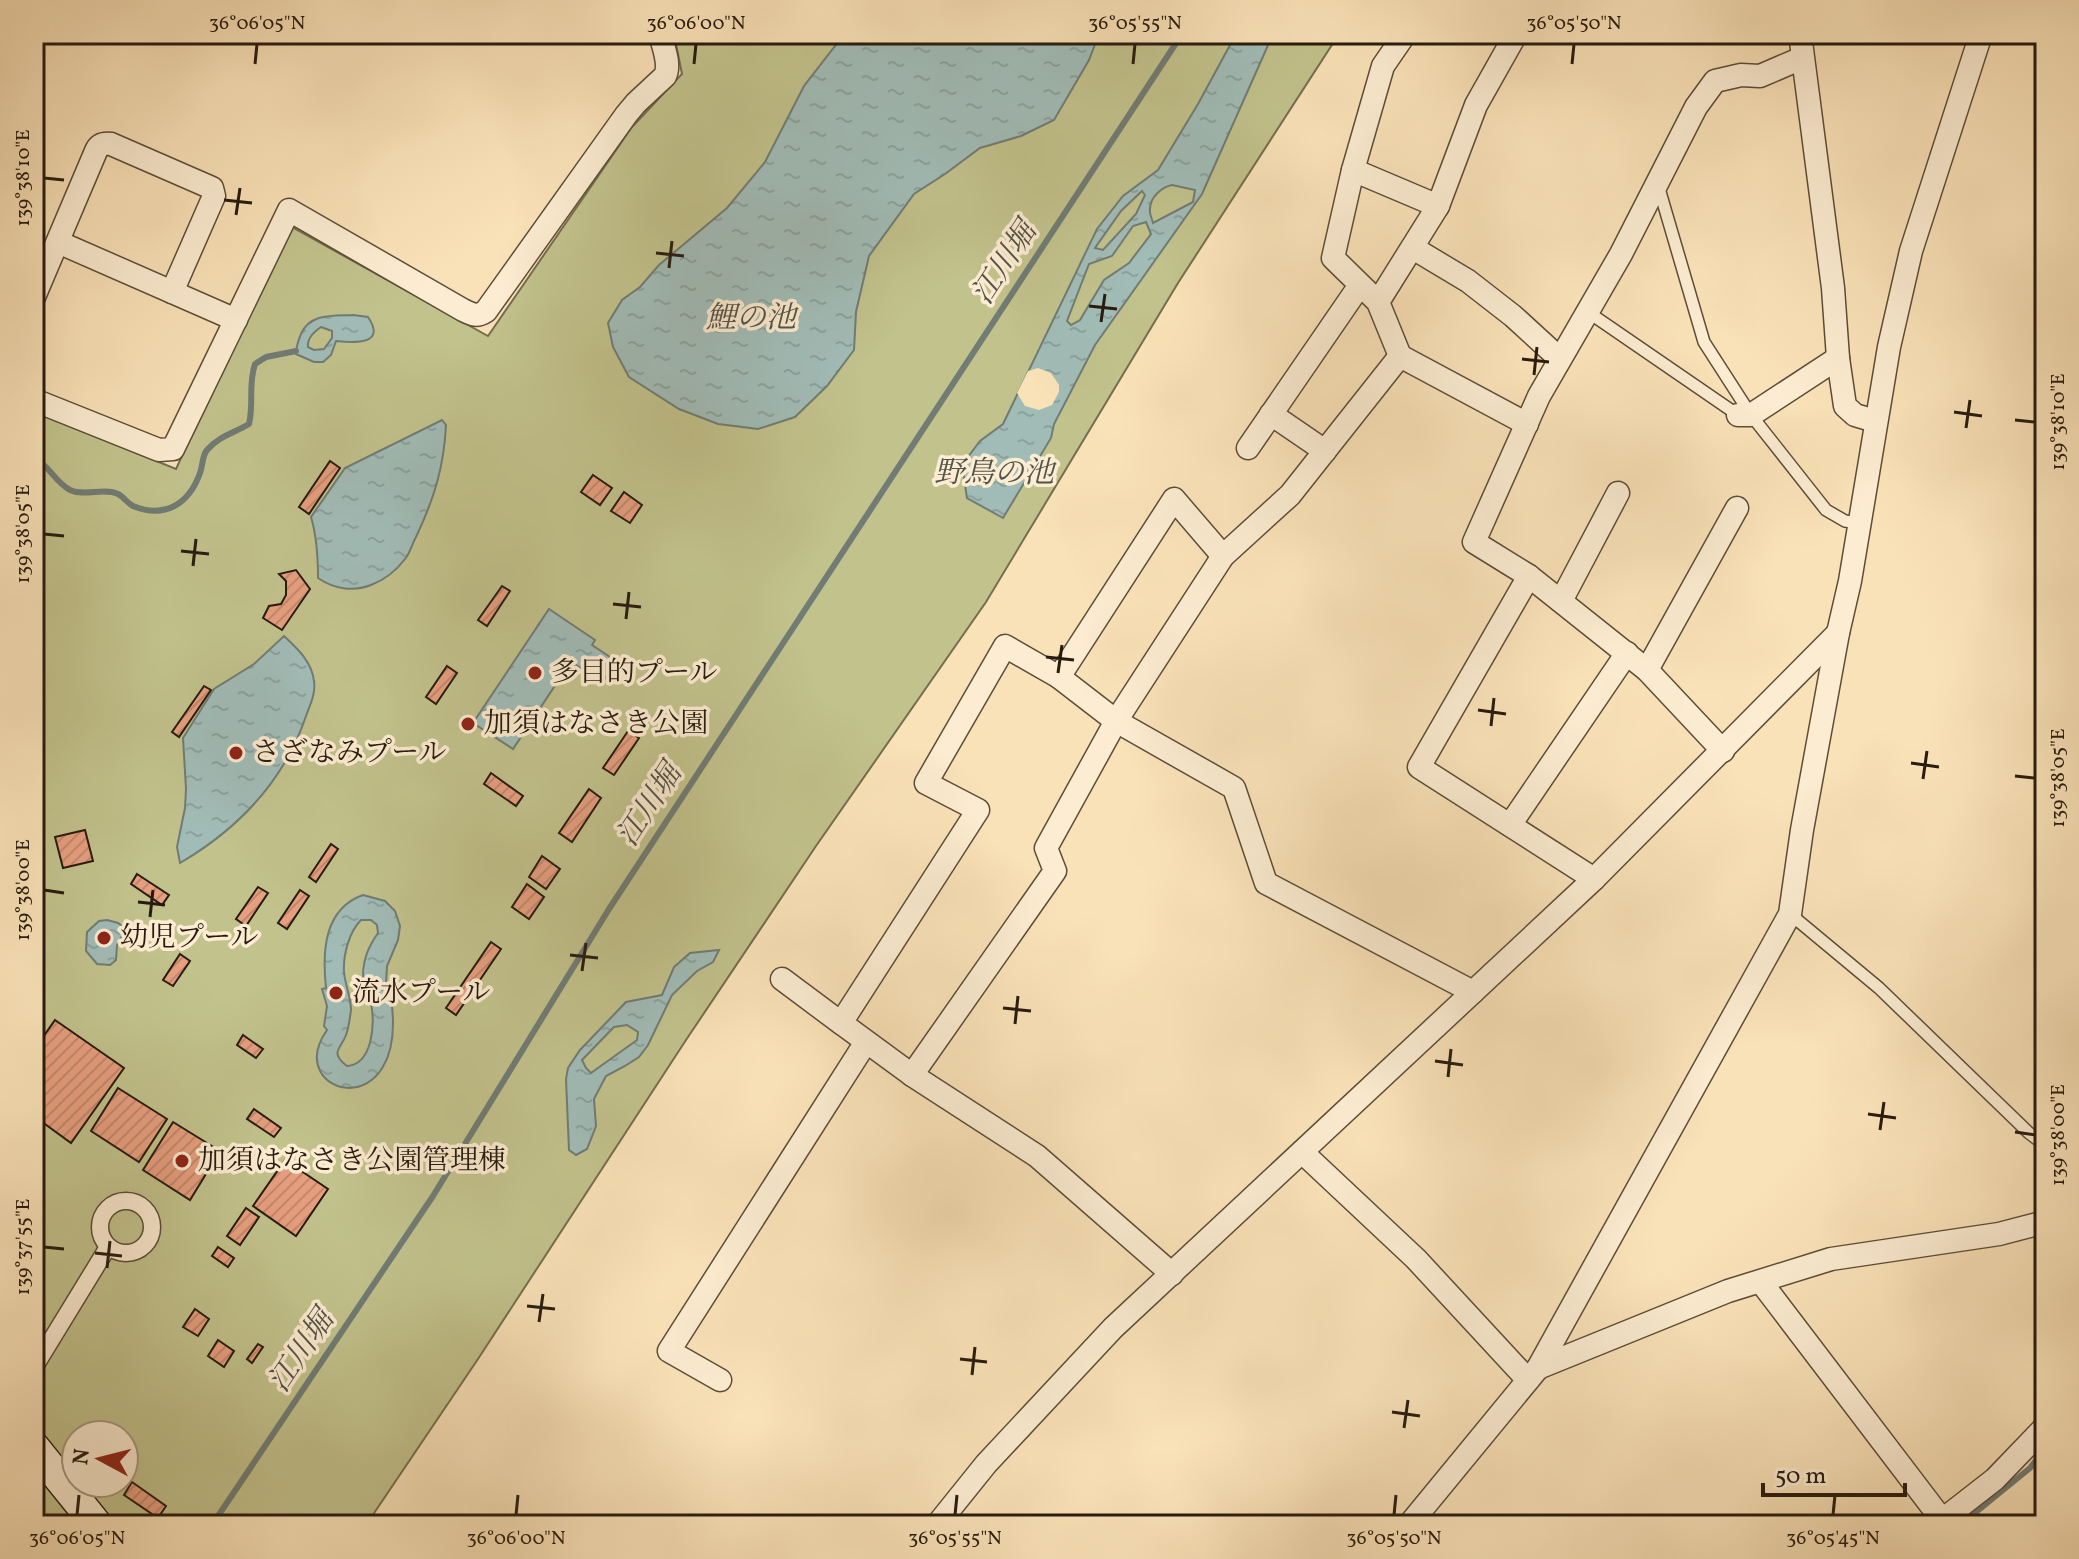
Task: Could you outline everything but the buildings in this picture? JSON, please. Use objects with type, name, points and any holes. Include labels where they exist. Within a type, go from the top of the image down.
[{"type":"main road","points":[[34,1447],[97,1525]]},
{"type":"street","points":[[34,400],[159,450],[173,449],[289,210],[474,316],[480,316],[626,115],[668,72],[660,34]]},
{"type":"street","points":[[1405,34],[1383,66],[1353,170],[1333,258],[1378,302],[1400,356],[1527,424]]},
{"type":"street","points":[[1378,302],[1438,206],[1476,105],[1516,34]]},
{"type":"street","points":[[1800,34],[1845,406],[1855,415],[1875,421]]},
{"type":"street","points":[[1409,1525],[1533,1374],[1790,914],[1802,830],[1850,581],[1889,347],[1911,251],[1980,35]]},
{"type":"street","points":[[1723,751],[1627,653],[1529,576],[1474,542],[1539,396],[1621,254],[1696,107],[1715,81],[1741,75],[1760,76],[1802,58]]},
{"type":"street","points":[[34,297],[98,146],[104,143],[212,188],[214,196],[172,292]]},
{"type":"street","points":[[1353,170],[1438,206]]},
{"type":"street","points":[[58,242],[236,320]]},
{"type":"street","points":[[1413,248],[1468,281],[1513,316],[1560,359]]},
{"type":"street","points":[[1248,448],[1360,285]]},
{"type":"street","points":[[912,1075],[1055,871],[1046,848],[1116,721],[1223,556],[1290,495],[1400,356]]},
{"type":"street","points":[[1745,415],[1838,358]]},
{"type":"street","points":[[1271,414],[1325,451]]},
{"type":"street","points":[[1561,601],[1618,493]]},
{"type":"street","points":[[1059,677],[1174,499],[1223,556]]},
{"type":"street","points":[[1647,670],[1737,508]]},
{"type":"street","points":[[1529,576],[1419,767],[1594,879]]},
{"type":"street","points":[[937,1525],[986,1464],[1113,1328],[1594,879],[1838,633]]},
{"type":"street","points":[[841,1023],[978,810],[926,783],[1005,646],[1059,677],[1116,721],[1234,788],[1266,883],[1473,992]]},
{"type":"street","points":[[1510,825],[1627,653]]},
{"type":"street","points":[[782,979],[912,1075],[1037,1156],[1172,1274]]},
{"type":"street","points":[[720,1380],[669,1351],[866,1042]]},
{"type":"street","points":[[1302,1152],[1533,1374]]},
{"type":"street","points":[[1533,1374],[1728,1291],[1831,1259],[1999,1234],[2045,1222]]},
{"type":"street","points":[[34,1368],[108,1247]]},
{"type":"street","points":[[1761,1282],[1942,1523],[1995,1479],[2045,1427]]},
{"type":"lane","points":[[1657,183],[1704,342],[1745,415],[1826,510],[1845,521],[1859,523]]},
{"type":"lane","points":[[1588,312],[1745,415]]},
{"type":"lane","points":[[1790,914],[1879,988],[2045,1145]]},
{"type":"green space","name":"加須はなさき公園","points":[[674,34],[1339,34],[1178,283],[986,602],[816,846],[366,1525],[34,1525],[34,412],[176,469],[290,226],[488,336],[632,127],[682,74]]},
{"type":"water","name":"鯉の池","points":[[850,34],[1099,34],[1089,60],[1054,120],[1021,136],[980,148],[914,194],[869,256],[856,312],[854,350],[827,386],[795,417],[758,429],[718,424],[679,409],[629,377],[613,347],[608,323],[622,300],[727,208],[765,162],[804,86],[835,46]]},
{"type":"water","name":"野鳥の池","points":[[1236,34],[1273,34],[1202,194],[1095,345],[1054,424],[1051,438],[1003,518],[967,498],[962,465],[980,441],[1003,424],[1097,229],[1123,196],[1158,170]],"holes":[[[1172,185],[1195,190],[1193,202],[1153,223],[1150,211],[1152,200],[1161,190]],[[1142,191],[1145,195],[1136,214],[1103,250],[1095,248],[1121,211]],[[1146,222],[1151,234],[1129,263],[1104,280],[1080,320],[1071,325],[1067,321],[1089,264],[1112,256],[1133,226]]]},
{"type":"water","points":[[323,317],[368,317],[373,326],[371,337],[359,342],[336,341],[331,355],[323,362],[314,362],[296,354],[301,334],[310,322]],"holes":[[[321,327],[332,331],[332,338],[324,349],[308,347],[310,338]]]},
{"type":"water","points":[[442,420],[446,425],[445,440],[437,482],[405,559],[385,578],[364,587],[344,588],[318,578],[317,547],[311,517],[345,468]]},
{"type":"water","name":"多目的プール","points":[[549,609],[595,640],[592,645],[616,661],[604,680],[576,665],[568,666],[513,749],[473,723]]},
{"type":"water","name":"さざなみプール","points":[[284,636],[307,662],[314,681],[312,699],[297,740],[272,782],[240,819],[180,863],[177,847],[186,789],[183,738],[214,689],[254,664]]},
{"type":"water","name":"流水プール","points":[[363,895],[385,901],[395,911],[400,926],[398,940],[387,966],[386,984],[395,995],[391,998],[392,1040],[383,1068],[367,1083],[349,1088],[332,1083],[320,1071],[317,1053],[327,1030],[324,1026],[327,1006],[322,989],[326,988],[328,933],[340,910]],"holes":[[[361,920],[371,920],[377,925],[378,933],[364,962],[363,973],[371,1003],[372,1032],[362,1058],[356,1064],[347,1066],[337,1054],[347,1032],[351,1010],[345,958],[350,937],[357,925]]]},
{"type":"water","name":"幼児プール","points":[[107,920],[126,929],[117,945],[116,960],[110,965],[97,964],[86,951],[87,932],[99,921]]},
{"type":"water","points":[[719,950],[713,962],[697,971],[672,995],[639,1057],[606,1076],[594,1099],[596,1126],[587,1149],[576,1155],[569,1150],[568,1068],[580,1050],[626,1002],[662,995],[674,967],[690,953]],"holes":[[[627,1025],[638,1032],[637,1040],[591,1073],[586,1068],[582,1060],[614,1027]]]},
{"type":"pier","points":[[1038,368],[1051,373],[1059,385],[1052,405],[1039,410],[1025,406],[1017,393],[1028,371]]},
{"type":"waterway","name":"江川堀","points":[[212,1525],[433,1196],[609,909],[1182,34]]},
{"type":"waterway","points":[[34,458],[70,490],[82,493],[113,492],[145,510],[174,506],[195,484],[207,450],[249,424],[255,364],[266,357],[296,351]]},
{"type":"waterway","points":[[1960,1525],[2030,1468],[2045,1449]]},
{"type":"place","name":"多目的プール","points":[[535,673]]},
{"type":"place","name":"加須はなさき公園","points":[[468,724]]},
{"type":"place","name":"さざなみプール","points":[[236,753]]},
{"type":"place","name":"幼児プール","points":[[104,938]]},
{"type":"place","name":"流水プール","points":[[336,993]]},
{"type":"place","name":"加須はなさき公園管理棟","points":[[182,1161]]}]
